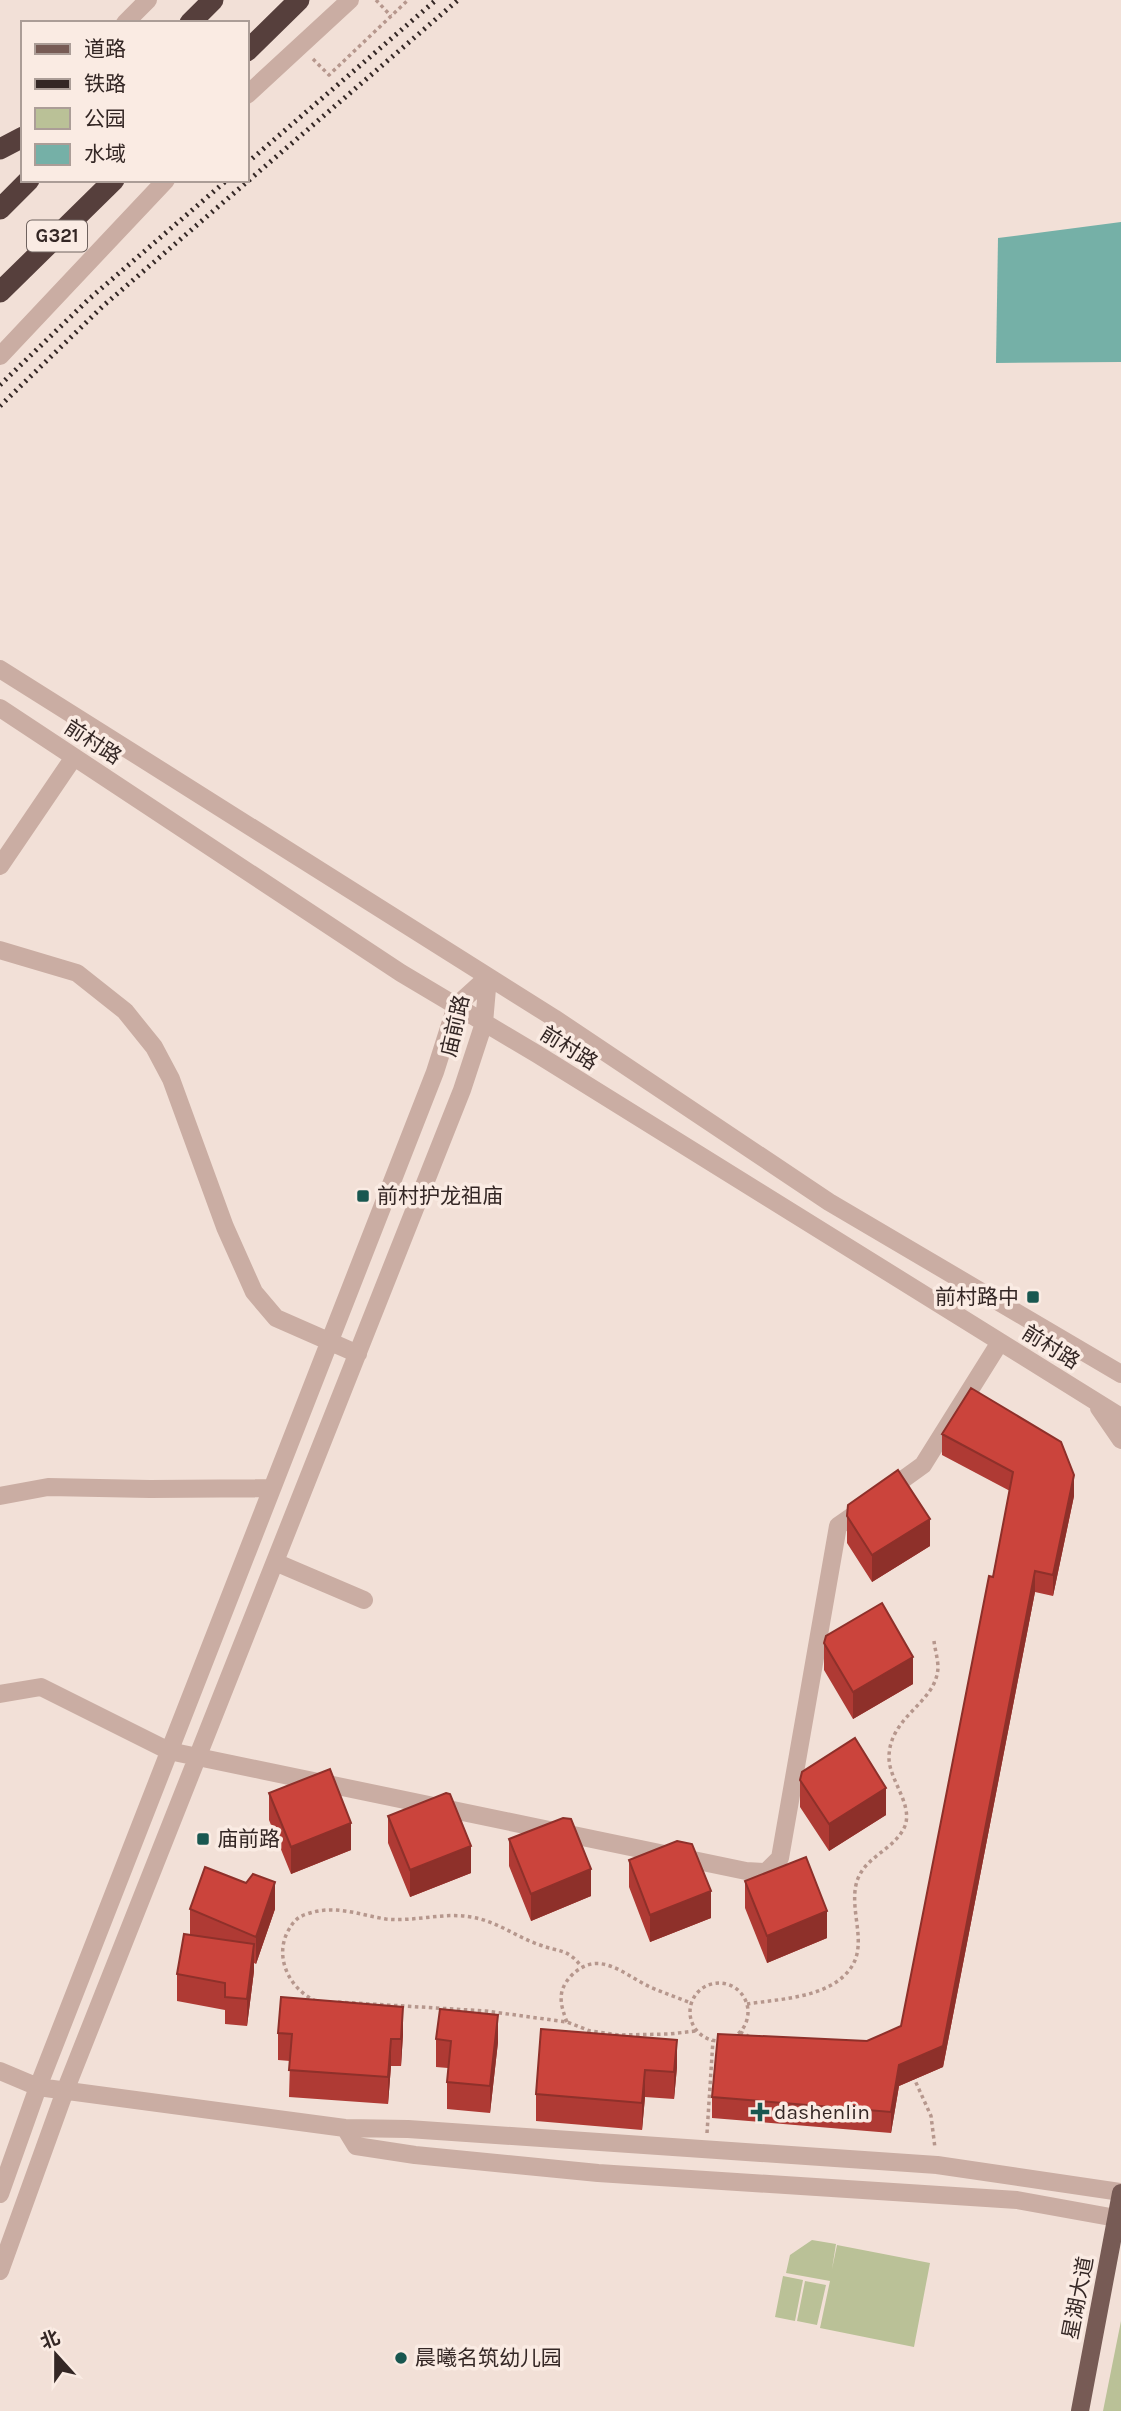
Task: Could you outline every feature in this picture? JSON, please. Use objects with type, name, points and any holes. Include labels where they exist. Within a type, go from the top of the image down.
[{"type":"highway","points":[[192,21],[213,0]]},
{"type":"highway","points":[[248,50],[299,0]]},
{"type":"highway","points":[[0,148],[21,137]]},
{"type":"highway","name":"G321","points":[[0,209],[27,182]]},
{"type":"highway","name":"G321","points":[[0,292],[112,182]]},
{"type":"main road","name":"星湖大道","points":[[1080,2411],[1121,2193]]},
{"type":"street","points":[[127,21],[148,0]]},
{"type":"street","points":[[248,94],[350,0]]},
{"type":"street","points":[[0,148],[21,127]]},
{"type":"street","points":[[0,356],[164,182]]},
{"type":"street","name":"前村路","points":[[0,669],[554,1018],[829,1202],[1120,1374]]},
{"type":"street","name":"前村路","points":[[0,708],[401,973],[1121,1417]]},
{"type":"street","points":[[0,866],[74,757]]},
{"type":"street","points":[[0,950],[77,973],[125,1011],[154,1047],[171,1079],[225,1227],[254,1292],[276,1318],[358,1354]]},
{"type":"street","name":"庙前路","points":[[0,2194],[38,2087],[435,1072],[456,1006],[488,977]]},
{"type":"street","name":"庙前路","points":[[0,2271],[65,2091],[463,1090],[484,1023],[488,977]]},
{"type":"street","points":[[0,1694],[41,1687],[169,1751],[733,1869],[766,1872],[780,1858],[838,1527],[923,1465],[1000,1342]]},
{"type":"street","points":[[1093,1399],[1121,1440]]},
{"type":"street","points":[[0,1496],[48,1486],[272,1488]]},
{"type":"street","points":[[275,1562],[364,1600]]},
{"type":"street","points":[[0,2071],[38,2087],[345,2128],[408,2129],[937,2165],[1121,2193]]},
{"type":"street","points":[[345,2128],[356,2146],[415,2155],[597,2173],[1017,2200],[1116,2218]]},
{"type":"path","points":[[376,0],[391,16]]},
{"type":"path","points":[[300,46],[329,75],[408,0]]},
{"type":"path","points":[[747,2004],[808,1995],[849,1971],[857,1957],[859,1942],[853,1903],[857,1880],[870,1860],[904,1829],[906,1815],[889,1758],[895,1735],[904,1718],[923,1701],[932,1686],[938,1669],[934,1641]]},
{"type":"path","points":[[581,1966],[575,1957],[561,1949],[542,1947],[492,1921],[469,1916],[447,1915],[402,1920],[335,1909],[308,1913],[294,1921],[282,1943],[282,1957],[287,1973],[298,1989],[314,2001],[440,2007],[567,2022],[590,2031],[619,2035],[696,2031],[713,2040],[732,2038],[740,2032],[745,2023],[747,2004],[736,1989],[719,1983],[702,1989],[691,2003],[690,2012],[696,2031]]},
{"type":"path","points":[[567,2022],[560,1993],[564,1984],[581,1966],[600,1963],[615,1967],[648,1986],[691,2003]]},
{"type":"path","points":[[740,2032],[757,2041]]},
{"type":"path","points":[[705,2150],[713,2040]]},
{"type":"path","points":[[910,2070],[930,2116],[937,2165]]},
{"type":"green space","points":[[812,2240],[836,2244],[832,2269],[837,2245],[930,2263],[914,2347],[820,2328],[830,2281],[786,2273],[790,2255]]},
{"type":"green space","points":[[783,2276],[803,2280],[795,2321],[775,2317]]},
{"type":"green space","points":[[805,2281],[826,2285],[817,2325],[797,2321]]},
{"type":"green space","points":[[1121,2321],[1121,2411],[1103,2411]]},
{"type":"water","points":[[1121,222],[1121,362],[996,363],[998,238]]},
{"type":"building","points":[[971,1388],[1061,1442],[1074,1475],[1053,1575],[1035,1571],[943,2046],[899,2065],[891,2112],[712,2097],[718,2034],[867,2041],[901,2026],[989,1576],[993,1577],[1013,1472],[942,1434]]},
{"type":"building","points":[[898,1470],[930,1519],[872,1555],[847,1516],[848,1505]]},
{"type":"building","points":[[882,1603],[913,1657],[853,1692],[824,1643],[826,1636]]},
{"type":"building","points":[[855,1738],[886,1788],[829,1824],[800,1780],[802,1772]]},
{"type":"building","points":[[330,1769],[351,1823],[291,1847],[269,1793]]},
{"type":"building","points":[[446,1793],[450,1794],[471,1846],[410,1870],[388,1816]]},
{"type":"building","points":[[563,1818],[571,1819],[591,1869],[531,1894],[509,1839]]},
{"type":"building","points":[[677,1841],[692,1844],[711,1891],[650,1915],[629,1860]]},
{"type":"building","points":[[806,1857],[827,1911],[767,1936],[745,1881]]},
{"type":"building","points":[[205,1867],[246,1883],[253,1874],[275,1882],[256,1937],[190,1909]]},
{"type":"building","points":[[184,1934],[254,1944],[247,1999],[225,1997],[225,1983],[177,1974]]},
{"type":"building","points":[[281,1997],[403,2007],[401,2039],[391,2039],[388,2077],[289,2070],[292,2034],[278,2033]]},
{"type":"building","points":[[440,2009],[498,2015],[490,2086],[447,2082],[451,2041],[436,2039]]},
{"type":"building","points":[[541,2029],[677,2040],[674,2072],[645,2070],[642,2103],[536,2094]]},
{"type":"railway","points":[[248,162],[436,0]]},
{"type":"railway","points":[[248,181],[458,0]]},
{"type":"railway","points":[[0,385],[89,299],[225,182]]},
{"type":"railway","points":[[0,406],[103,306],[247,182]]},
{"type":"place","name":"前村护龙祖庙","points":[[363,1196]]},
{"type":"place","name":"前村路中","points":[[1033,1297]]},
{"type":"place","name":"庙前路","points":[[203,1839]]},
{"type":"place","name":"dashenlin","points":[[760,2112]]},
{"type":"place","name":"晨曦名筑幼儿园","points":[[401,2358]]}]
